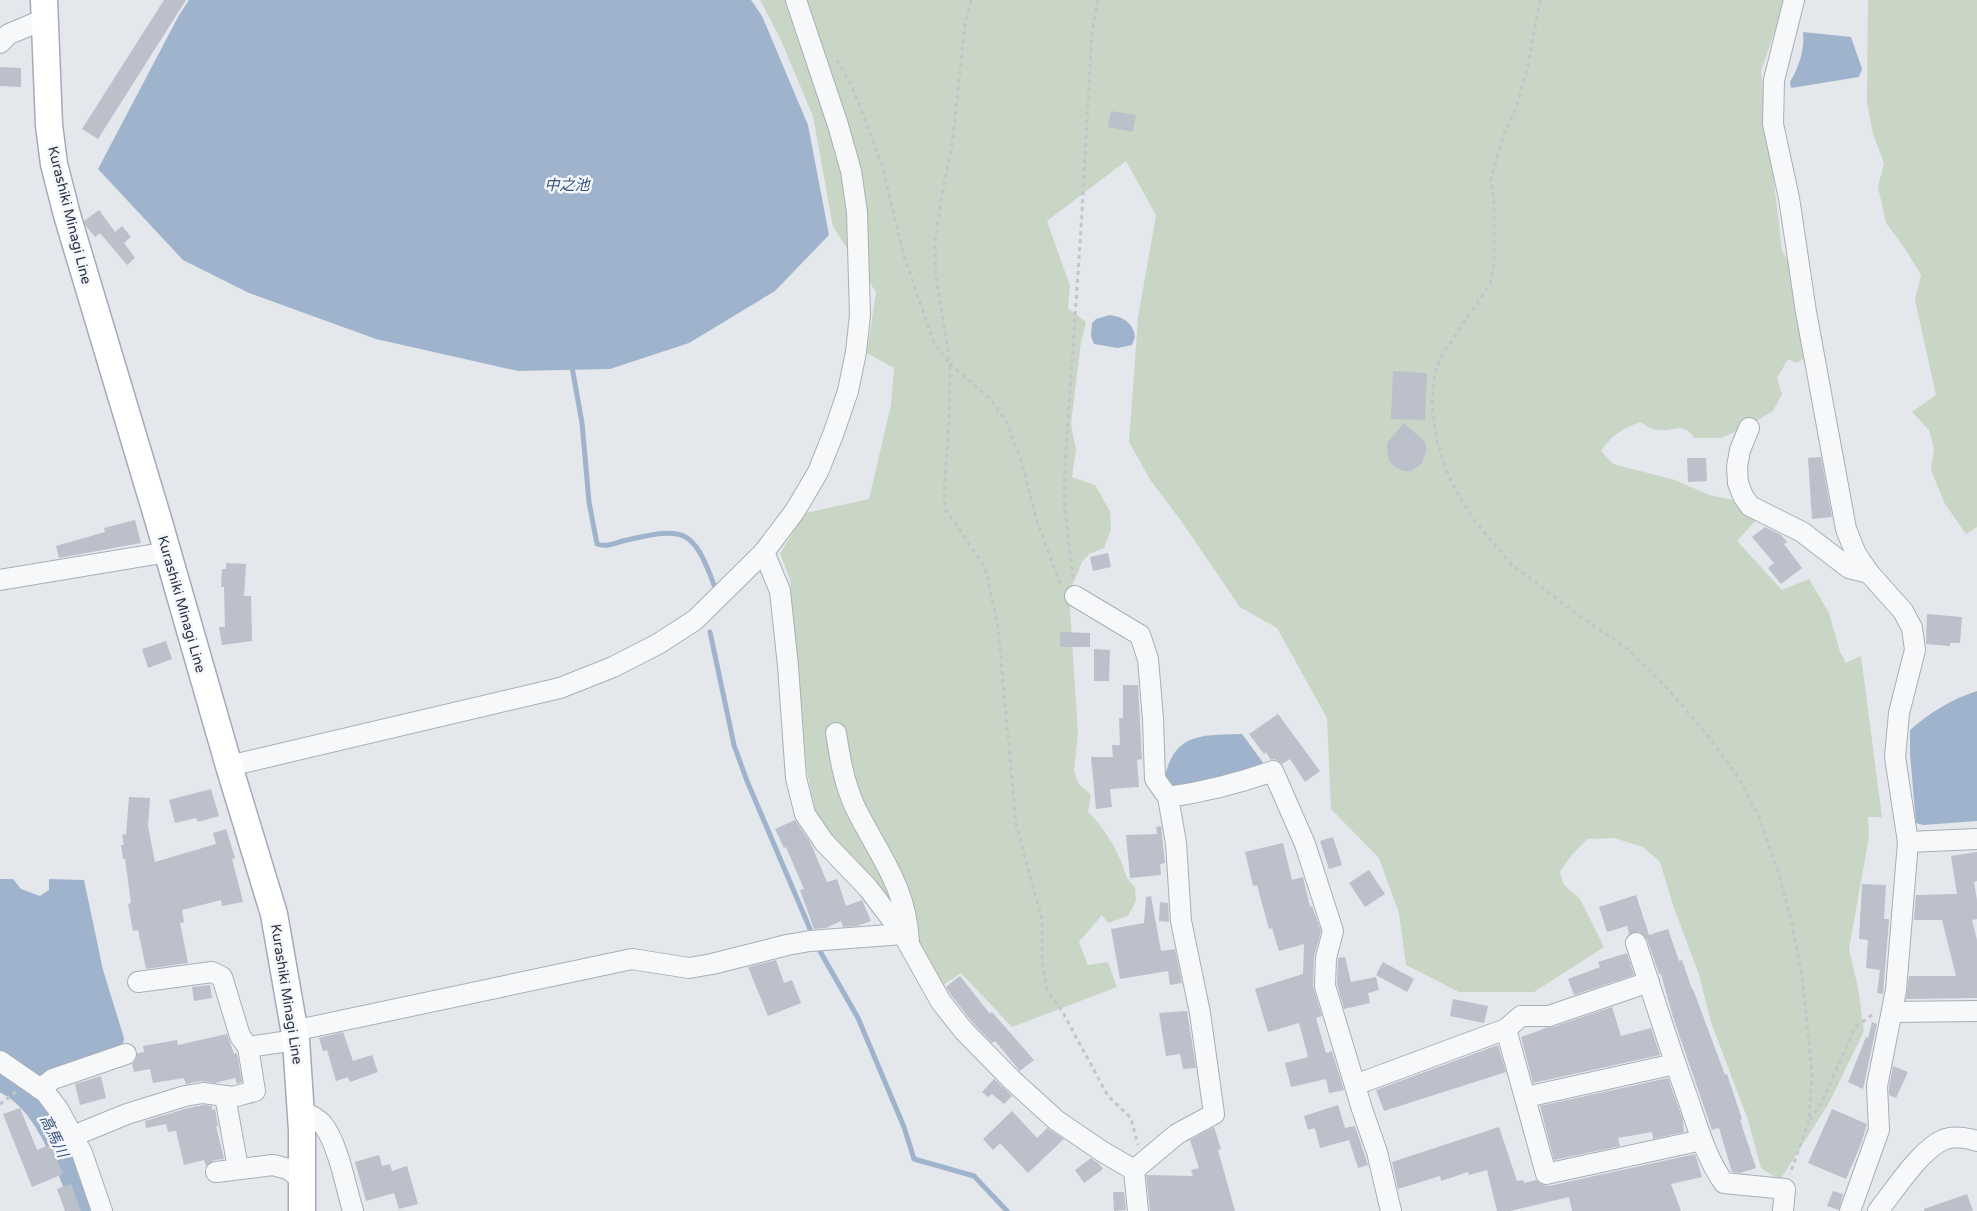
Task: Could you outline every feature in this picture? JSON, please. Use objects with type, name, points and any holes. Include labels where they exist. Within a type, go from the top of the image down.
[{"type":"main road","name":"Kurashiki Minagi Line","points":[[44,10],[49,125],[54,164],[67,215],[274,914],[295,1035],[302,1110],[302,1211]]},
{"type":"street","points":[[229,766],[560,688],[614,667],[658,644],[695,620],[764,552],[795,511],[818,472],[848,392],[856,352],[860,315],[857,212],[850,171],[838,125],[796,0]]},
{"type":"street","points":[[1794,0],[1774,80],[1773,124],[1789,198],[1806,312],[1846,529],[1856,554],[1869,573],[1903,611],[1912,628],[1915,650],[1899,713],[1895,756],[1908,842],[1892,1012],[1877,1086],[1879,1130],[1850,1211]]},
{"type":"street","points":[[0,43],[9,34],[44,10]]},
{"type":"street","points":[[1749,428],[1740,450],[1737,467],[1738,482],[1743,496],[1750,506],[1802,532],[1849,568],[1869,573]]},
{"type":"street","points":[[0,580],[168,552]]},
{"type":"street","points":[[764,552],[780,591],[788,666],[796,778],[805,814],[824,842],[868,888],[906,939],[941,1002],[964,1031],[1012,1080],[1056,1120],[1102,1152],[1134,1170]]},
{"type":"street","points":[[1075,596],[1140,635],[1148,659],[1155,779],[1168,797],[1176,843],[1181,921],[1200,1013],[1214,1114],[1178,1134],[1134,1170]]},
{"type":"street","points":[[836,733],[845,781],[854,806],[888,867],[900,894],[908,922],[906,939]]},
{"type":"street","points":[[1168,797],[1198,793],[1237,784],[1273,771],[1305,844],[1333,931],[1326,958],[1325,986],[1376,1152],[1391,1211]]},
{"type":"street","points":[[1908,842],[1977,839]]},
{"type":"street","points":[[248,1047],[632,959],[689,968],[712,964],[787,944],[814,940],[906,939]]},
{"type":"street","points":[[1636,943],[1675,1064],[1714,1170],[1724,1183],[1785,1189],[1783,1211]]},
{"type":"street","points":[[73,1136],[127,1114],[185,1096],[203,1093],[233,1097],[255,1091],[248,1047],[240,1036],[222,977],[212,972],[138,982]]},
{"type":"street","points":[[1355,1084],[1506,1030],[1522,1016],[1549,1016],[1649,982]]},
{"type":"street","points":[[1892,1012],[1977,1011]]},
{"type":"street","points":[[1506,1030],[1546,1174],[1702,1140]]},
{"type":"street","points":[[40,1089],[53,1079],[126,1054]]},
{"type":"street","points":[[0,1061],[45,1092],[58,1109],[82,1153],[102,1211]]},
{"type":"street","points":[[1526,1097],[1675,1064]]},
{"type":"street","points":[[225,1096],[238,1168]]},
{"type":"street","points":[[302,1110],[316,1118],[324,1126],[332,1142],[353,1211]]},
{"type":"street","points":[[1878,1211],[1921,1156],[1944,1139],[1962,1137],[1977,1142]]},
{"type":"street","points":[[216,1172],[273,1165],[288,1169],[301,1179]]},
{"type":"street","points":[[1134,1170],[1138,1211]]},
{"type":"path","points":[[972,0],[965,24],[952,146],[935,241],[936,278],[950,364],[949,423],[944,491],[945,509],[985,568],[994,610],[1002,667],[1007,742],[1016,824],[1042,918],[1042,959],[1046,990],[1062,1011],[1108,1096],[1130,1118],[1138,1146],[1134,1170]]},
{"type":"path","points":[[1075,596],[1064,500],[1065,464],[1086,163],[1090,53],[1098,0]]},
{"type":"path","points":[[1540,0],[1528,65],[1491,178],[1494,204],[1494,264],[1490,284],[1440,358],[1434,379],[1432,404],[1436,437],[1446,470],[1460,498],[1474,520],[1511,564],[1577,614],[1627,648],[1668,689],[1708,736],[1738,776],[1759,817],[1779,874],[1792,924],[1802,975],[1812,1074],[1809,1120],[1785,1189]]},
{"type":"path","points":[[833,54],[850,83],[882,166],[904,256],[934,343],[950,364],[991,400],[1006,423],[1022,463],[1037,521],[1059,584],[1065,591],[1075,596]]},
{"type":"path","points":[[1809,1120],[1822,1102],[1858,1025],[1872,1015],[1892,1012]]},
{"type":"path","points":[[0,1104],[17,1091]]},
{"type":"green space","points":[[760,0],[1783,0],[1778,22],[1761,71],[1782,251],[1791,266],[1806,357],[1796,363],[1788,359],[1777,378],[1782,394],[1773,411],[1750,425],[1721,438],[1694,438],[1686,430],[1678,428],[1656,430],[1640,422],[1618,433],[1609,440],[1601,451],[1613,464],[1675,480],[1709,495],[1739,501],[1756,520],[1737,541],[1782,590],[1809,579],[1829,613],[1840,652],[1846,663],[1861,656],[1882,817],[1868,817],[1869,837],[1849,949],[1858,988],[1864,1031],[1829,1103],[1780,1180],[1761,1168],[1748,1120],[1711,1022],[1699,975],[1673,905],[1660,862],[1643,847],[1614,838],[1587,839],[1571,856],[1560,872],[1564,885],[1580,899],[1604,947],[1534,992],[1459,992],[1406,965],[1399,913],[1379,858],[1331,809],[1327,718],[1277,628],[1240,607],[1179,518],[1151,481],[1129,442],[1138,318],[1156,215],[1126,161],[1047,221],[1070,286],[1068,308],[1086,322],[1081,342],[1071,424],[1076,450],[1072,477],[1095,485],[1110,511],[1111,529],[1104,548],[1089,554],[1082,562],[1069,593],[1078,734],[1074,771],[1078,783],[1091,795],[1088,812],[1108,836],[1116,850],[1126,876],[1135,887],[1136,901],[1128,916],[1108,923],[1102,915],[1079,942],[1088,965],[1108,962],[1117,987],[1012,1027],[961,973],[940,987],[834,842],[815,809],[807,772],[790,580],[780,553],[806,513],[869,499],[891,405],[894,368],[867,353],[876,292],[833,227],[813,116],[779,36]]},
{"type":"green space","points":[[1868,0],[1977,0],[1977,527],[1966,534],[1945,504],[1931,470],[1934,449],[1929,430],[1912,412],[1936,395],[1915,300],[1921,275],[1904,247],[1886,223],[1878,187],[1884,163],[1873,134],[1867,102]]},
{"type":"water","name":"中之池","points":[[189,0],[751,0],[762,16],[808,125],[829,235],[775,291],[689,343],[610,369],[518,371],[376,339],[249,293],[183,260],[98,169],[178,17]]},
{"type":"water","points":[[1803,32],[1851,37],[1862,69],[1859,77],[1791,88],[1790,82],[1799,64],[1802,51]]},
{"type":"water","points":[[1110,315],[1120,317],[1130,324],[1135,337],[1132,345],[1118,348],[1094,344],[1091,336],[1092,323],[1096,319]]},
{"type":"water","points":[[1977,691],[1977,821],[1923,825],[1916,823],[1910,754],[1910,730],[1941,707]]},
{"type":"water","points":[[1242,734],[1264,764],[1262,772],[1169,790],[1164,781],[1168,765],[1182,745],[1201,737]]},
{"type":"water","points":[[0,879],[13,879],[21,889],[40,896],[49,890],[49,879],[84,880],[103,970],[124,1038],[123,1046],[39,1076],[0,1053]]},
{"type":"building","points":[[164,0],[186,0],[98,139],[82,129]]},
{"type":"building","points":[[0,67],[21,68],[21,87],[0,86]]},
{"type":"building","points":[[1111,111],[1136,115],[1133,132],[1108,127]]},
{"type":"building","points":[[99,210],[115,232],[122,226],[131,237],[124,243],[135,258],[127,265],[100,233],[95,237],[86,226],[84,221]]},
{"type":"building","points":[[1393,371],[1427,373],[1425,420],[1391,419]]},
{"type":"building","points":[[1404,423],[1425,442],[1427,449],[1422,463],[1411,471],[1404,471],[1395,467],[1389,461],[1387,451],[1387,443]]},
{"type":"building","points":[[1821,457],[1832,517],[1812,519],[1808,458]]},
{"type":"building","points":[[1687,458],[1706,458],[1707,481],[1688,482]]},
{"type":"building","points":[[135,520],[141,543],[59,558],[56,546],[105,532],[104,528]]},
{"type":"building","points":[[1765,527],[1781,535],[1787,542],[1784,544],[1802,568],[1781,584],[1768,568],[1774,563],[1752,537]]},
{"type":"building","points":[[1108,553],[1111,567],[1093,571],[1090,557]]},
{"type":"building","points":[[226,563],[246,564],[244,596],[251,596],[252,641],[222,645],[219,627],[225,627],[224,587],[221,587],[222,569],[226,569]]},
{"type":"building","points":[[1927,614],[1962,617],[1960,643],[1950,643],[1950,646],[1926,644]]},
{"type":"building","points":[[1060,632],[1090,633],[1090,647],[1060,647]]},
{"type":"building","points":[[166,641],[172,659],[148,668],[142,649]]},
{"type":"building","points":[[1094,649],[1110,650],[1109,681],[1094,681]]},
{"type":"building","points":[[1123,685],[1138,685],[1142,759],[1137,760],[1139,787],[1110,789],[1112,807],[1096,809],[1091,757],[1113,757],[1112,745],[1120,745],[1119,718],[1123,718]]},
{"type":"building","points":[[1278,714],[1320,771],[1305,782],[1290,759],[1282,764],[1275,759],[1271,760],[1249,734]]},
{"type":"building","points":[[211,789],[219,816],[198,822],[196,818],[175,823],[169,800]]},
{"type":"building","points":[[129,797],[150,798],[148,826],[155,862],[216,844],[213,833],[226,829],[235,858],[232,859],[243,902],[222,906],[221,900],[182,910],[184,922],[180,923],[188,963],[146,969],[138,930],[133,931],[128,904],[131,903],[125,859],[123,859],[121,845],[124,845],[122,835],[126,834]]},
{"type":"building","points":[[795,820],[811,844],[827,882],[837,879],[846,906],[862,900],[871,921],[857,926],[843,927],[841,921],[826,928],[814,929],[800,890],[804,889],[786,847],[784,848],[775,829]]},
{"type":"building","points":[[1161,826],[1165,863],[1160,864],[1161,875],[1130,878],[1126,835],[1157,834],[1156,827]]},
{"type":"building","points":[[1333,837],[1342,865],[1329,869],[1320,841]]},
{"type":"building","points":[[1283,843],[1292,880],[1303,877],[1310,907],[1312,906],[1321,931],[1314,957],[1313,986],[1322,1016],[1316,1018],[1326,1053],[1332,1051],[1344,1090],[1329,1093],[1326,1079],[1291,1087],[1285,1063],[1308,1057],[1299,1023],[1268,1032],[1255,989],[1303,974],[1304,944],[1279,951],[1272,928],[1269,929],[1257,885],[1253,886],[1245,852]]},
{"type":"building","points":[[1977,852],[1977,881],[1974,882],[1977,900],[1977,919],[1972,920],[1977,940],[1977,998],[1906,999],[1909,976],[1956,976],[1942,920],[1914,920],[1916,895],[1957,894],[1951,856]]},
{"type":"building","points":[[1369,870],[1385,894],[1365,907],[1349,883]]},
{"type":"building","points":[[1862,884],[1886,885],[1884,919],[1889,919],[1883,994],[1877,993],[1880,970],[1866,968],[1868,940],[1859,939]]},
{"type":"building","points":[[1636,895],[1649,935],[1668,929],[1679,961],[1682,960],[1725,1075],[1727,1074],[1756,1168],[1740,1173],[1732,1172],[1719,1128],[1712,1130],[1673,1017],[1661,974],[1659,974],[1647,939],[1639,932],[1629,934],[1627,926],[1607,932],[1599,907]]},
{"type":"building","points":[[1151,896],[1161,951],[1175,949],[1182,983],[1170,985],[1168,971],[1120,979],[1111,929],[1144,923],[1146,897]]},
{"type":"building","points":[[1160,902],[1168,903],[1169,922],[1159,921]]},
{"type":"building","points":[[1627,953],[1634,975],[1574,995],[1568,979],[1600,967],[1598,962]]},
{"type":"building","points":[[1345,957],[1351,982],[1376,977],[1379,990],[1368,993],[1370,1003],[1344,1009],[1337,984],[1338,958]]},
{"type":"building","points":[[776,960],[784,983],[792,980],[801,1003],[768,1016],[748,967]]},
{"type":"building","points":[[1383,962],[1414,979],[1407,992],[1376,975]]},
{"type":"building","points":[[960,976],[990,1014],[992,1012],[1034,1060],[1020,1071],[995,1041],[992,1043],[973,1023],[951,995],[946,987]]},
{"type":"building","points":[[210,985],[212,998],[194,1001],[192,987]]},
{"type":"building","points":[[1453,999],[1488,1006],[1484,1023],[1450,1016]]},
{"type":"building","points":[[1612,1007],[1621,1036],[1651,1028],[1660,1055],[1533,1083],[1521,1037],[1546,1028],[1543,1028],[1553,1027]]},
{"type":"building","points":[[1187,1011],[1196,1068],[1183,1069],[1180,1054],[1166,1056],[1159,1013]]},
{"type":"building","points":[[1872,1022],[1877,1024],[1863,1089],[1848,1082],[1866,1037],[1868,1038]]},
{"type":"building","points":[[343,1032],[353,1061],[372,1055],[378,1072],[350,1082],[348,1077],[336,1081],[327,1050],[323,1051],[319,1038]]},
{"type":"building","points":[[227,1034],[234,1054],[237,1053],[242,1082],[237,1084],[235,1078],[215,1083],[201,1081],[186,1084],[184,1078],[153,1083],[150,1069],[134,1072],[132,1064],[137,1053],[144,1052],[143,1046],[177,1040],[178,1045]]},
{"type":"building","points":[[1498,1045],[1506,1072],[1384,1111],[1376,1090]]},
{"type":"building","points":[[1893,1066],[1908,1072],[1896,1098],[1889,1095]]},
{"type":"building","points":[[101,1076],[106,1098],[80,1105],[75,1084]]},
{"type":"building","points":[[1668,1078],[1683,1120],[1684,1132],[1653,1139],[1652,1132],[1618,1138],[1620,1146],[1554,1160],[1540,1106]]},
{"type":"building","points":[[994,1079],[1012,1096],[1004,1104],[992,1094],[988,1097],[982,1092]]},
{"type":"building","points":[[203,1105],[212,1106],[212,1110],[215,1109],[218,1126],[216,1126],[224,1159],[214,1160],[206,1166],[204,1160],[184,1165],[176,1131],[168,1132],[166,1124],[146,1128],[145,1121]]},
{"type":"building","points":[[1338,1105],[1345,1128],[1355,1126],[1368,1165],[1358,1168],[1349,1140],[1320,1148],[1315,1128],[1308,1130],[1304,1116]]},
{"type":"building","points":[[20,1108],[37,1150],[51,1144],[63,1174],[32,1187],[3,1114]]},
{"type":"building","points":[[1832,1109],[1867,1124],[1861,1144],[1846,1179],[1808,1163]]},
{"type":"building","points":[[1012,1111],[1037,1138],[1047,1128],[1064,1139],[1028,1173],[1000,1143],[993,1150],[983,1139]]},
{"type":"building","points":[[1214,1127],[1221,1149],[1218,1150],[1235,1211],[1150,1211],[1146,1175],[1193,1176],[1191,1170],[1199,1168],[1190,1140]]},
{"type":"building","points":[[1499,1127],[1517,1181],[1523,1180],[1524,1183],[1536,1180],[1542,1185],[1549,1186],[1695,1154],[1702,1177],[1671,1184],[1681,1211],[1572,1211],[1569,1197],[1510,1211],[1497,1211],[1487,1170],[1469,1175],[1468,1172],[1441,1181],[1440,1176],[1398,1189],[1392,1162]]},
{"type":"building","points":[[379,1155],[382,1166],[390,1164],[392,1171],[407,1166],[418,1204],[399,1209],[394,1193],[366,1201],[355,1162]]},
{"type":"building","points":[[1091,1158],[1103,1169],[1084,1183],[1075,1170]]},
{"type":"building","points":[[71,1184],[81,1211],[65,1211],[57,1189]]},
{"type":"building","points":[[1833,1191],[1843,1194],[1839,1210],[1827,1206]]},
{"type":"building","points":[[1113,1192],[1124,1192],[1126,1210],[1114,1211]]},
{"type":"building","points":[[1967,1194],[1973,1211],[1924,1211],[1924,1209]]},
{"type":"waterway","points":[[572,367],[582,423],[589,502],[597,544],[608,545],[662,534],[674,533],[684,536],[700,552],[714,585]]},
{"type":"waterway","points":[[710,632],[734,745],[747,781],[813,936]]},
{"type":"waterway","points":[[817,946],[858,1018],[904,1127],[914,1159],[974,1176],[1007,1211]]},
{"type":"waterway","name":"高馬川","points":[[0,1076],[20,1087],[33,1098],[44,1112],[62,1144],[89,1211]]}]
